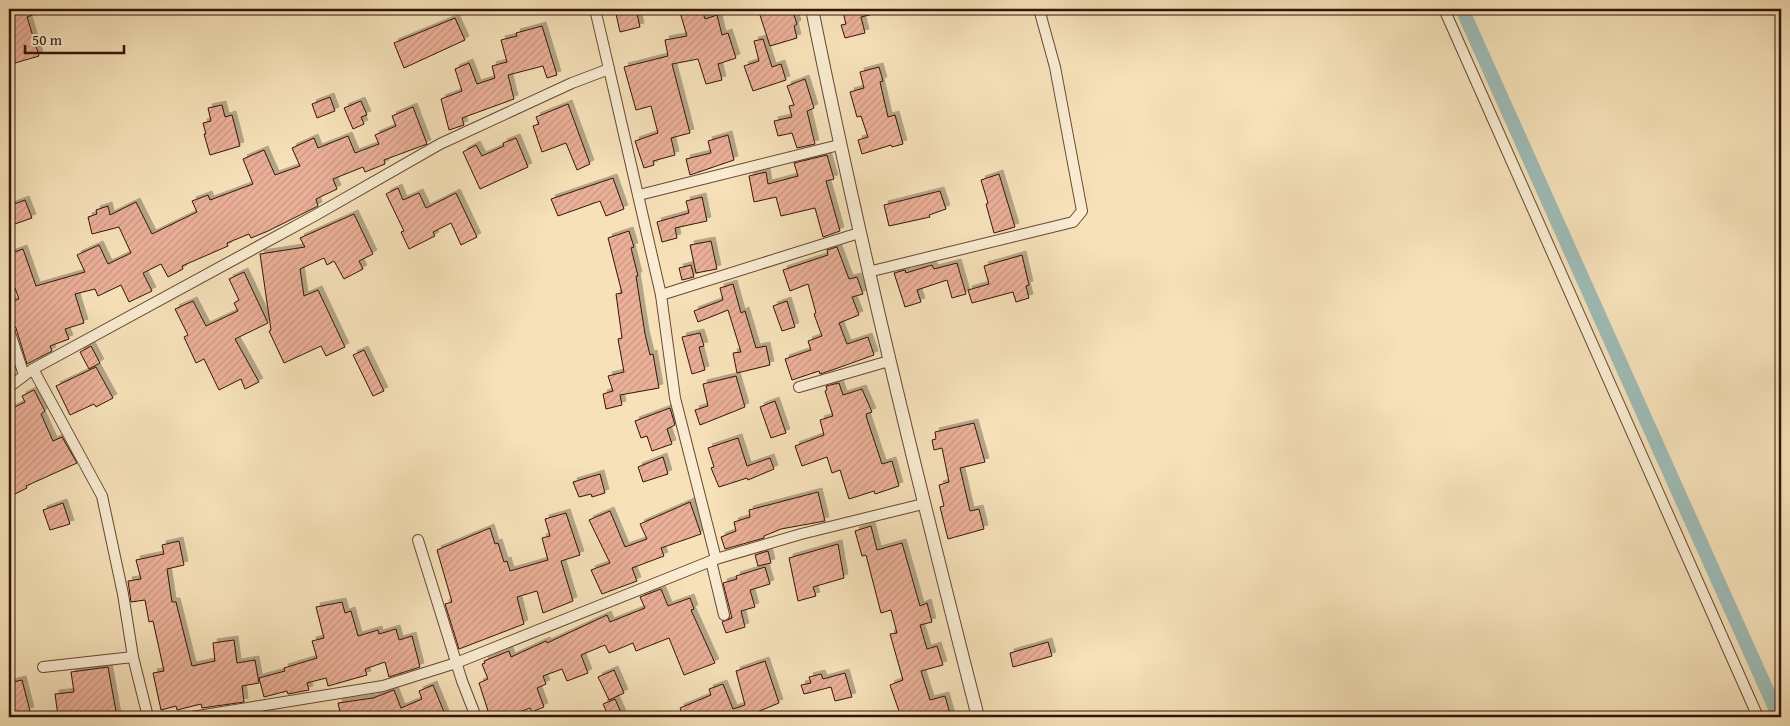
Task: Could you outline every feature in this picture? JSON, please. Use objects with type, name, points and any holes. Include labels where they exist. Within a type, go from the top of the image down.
[{"type":"street","points":[[595,9],[639,195],[660,295],[675,398],[724,615]]},
{"type":"street","points":[[812,9],[839,145],[868,272],[923,504],[978,717]]},
{"type":"street","points":[[868,272],[1073,222],[1082,211],[1055,67],[1039,9]]},
{"type":"street","points":[[1444,9],[1758,717]]},
{"type":"street","points":[[9,387],[33,369],[314,216],[440,144],[572,83],[609,69]]},
{"type":"street","points":[[639,195],[839,145]]},
{"type":"street","points":[[660,295],[859,233]]},
{"type":"street","points":[[9,330],[24,376]]},
{"type":"street","points":[[798,387],[889,361]]},
{"type":"street","points":[[33,369],[102,496],[123,594],[133,657],[148,717]]},
{"type":"street","points":[[192,717],[383,686],[456,663],[713,560],[802,534],[923,504]]},
{"type":"street","points":[[418,540],[456,663],[476,717]]},
{"type":"street","points":[[43,666],[133,657]]},
{"type":"building","points":[[9,9],[47,9],[27,17],[39,56],[15,63],[9,42],[9,39],[15,37],[9,20]]},
{"type":"building","points":[[615,9],[636,9],[640,27],[620,32]]},
{"type":"building","points":[[679,9],[702,9],[705,19],[717,15],[722,35],[728,33],[736,58],[718,64],[722,80],[706,84],[698,59],[672,64],[690,133],[671,138],[675,155],[653,161],[654,165],[644,168],[635,141],[658,133],[651,106],[636,110],[624,67],[668,56],[665,40],[687,36]]},
{"type":"building","points":[[758,9],[792,9],[797,24],[794,26],[797,38],[770,46]]},
{"type":"building","points":[[842,9],[880,9],[881,12],[861,17],[865,33],[845,38],[841,25],[846,24]]},
{"type":"building","points":[[455,18],[465,40],[404,68],[394,43]]},
{"type":"building","points":[[542,26],[557,75],[547,78],[543,66],[508,75],[514,99],[462,118],[464,125],[449,130],[441,99],[462,91],[455,69],[469,63],[477,84],[495,78],[492,66],[507,62],[501,40],[517,36],[516,33]]},
{"type":"building","points":[[763,39],[772,67],[781,64],[786,80],[753,91],[744,66],[759,61],[754,41]]},
{"type":"building","points":[[879,67],[883,81],[880,82],[888,117],[895,115],[903,144],[892,147],[891,145],[862,154],[858,140],[868,137],[861,116],[857,117],[850,92],[864,88],[860,72]]},
{"type":"building","points":[[805,79],[814,108],[807,111],[815,144],[797,148],[792,133],[778,136],[774,121],[792,117],[789,106],[794,105],[787,86]]},
{"type":"building","points":[[330,97],[335,111],[317,118],[312,104]]},
{"type":"building","points":[[361,101],[367,115],[361,117],[364,124],[353,129],[344,108]]},
{"type":"building","points":[[568,104],[590,164],[577,170],[566,143],[542,152],[533,126],[539,124],[536,117]]},
{"type":"building","points":[[222,105],[225,117],[232,115],[240,146],[210,155],[203,123],[211,121],[208,108]]},
{"type":"building","points":[[413,107],[427,144],[384,160],[385,164],[365,172],[363,167],[333,179],[337,189],[316,199],[318,206],[251,238],[249,234],[227,243],[228,246],[182,266],[183,269],[168,277],[161,264],[143,273],[152,291],[129,302],[121,285],[98,296],[95,289],[75,294],[84,323],[65,329],[69,339],[50,346],[52,351],[27,364],[16,328],[9,319],[9,303],[19,299],[9,272],[9,254],[23,249],[36,286],[85,272],[77,255],[99,245],[108,264],[131,253],[119,227],[92,234],[88,217],[97,214],[96,210],[108,206],[110,215],[136,202],[152,234],[197,212],[192,201],[208,195],[210,200],[253,184],[243,159],[264,150],[275,175],[300,166],[292,148],[314,138],[318,148],[348,136],[355,153],[379,144],[375,135],[396,126],[392,116]]},
{"type":"building","points":[[728,135],[734,160],[690,175],[686,159],[711,153],[708,141]]},
{"type":"building","points":[[516,138],[528,167],[480,189],[463,152],[476,145],[482,156],[504,146],[503,143]]},
{"type":"building","points":[[827,155],[834,179],[826,181],[840,231],[823,237],[815,208],[781,216],[776,197],[754,202],[749,176],[766,172],[768,184],[798,176],[794,163]]},
{"type":"building","points":[[999,174],[1015,227],[994,233],[981,180]]},
{"type":"building","points":[[613,178],[624,209],[606,216],[600,201],[558,216],[551,199]]},
{"type":"building","points":[[398,188],[403,200],[419,193],[426,208],[456,193],[477,237],[461,245],[451,223],[433,232],[435,236],[409,249],[401,232],[404,231],[386,194]]},
{"type":"building","points":[[940,191],[946,209],[929,215],[930,217],[889,226],[884,205]]},
{"type":"building","points":[[702,197],[707,221],[675,228],[677,238],[662,242],[657,222],[689,213],[686,201]]},
{"type":"building","points":[[25,200],[32,218],[9,226],[9,206]]},
{"type":"building","points":[[354,214],[373,254],[359,261],[363,269],[344,279],[334,261],[327,265],[324,258],[300,269],[304,296],[318,290],[345,347],[326,356],[321,346],[284,363],[269,331],[271,330],[260,254],[305,247],[300,238]]},
{"type":"building","points":[[629,231],[634,247],[631,248],[638,276],[636,276],[645,334],[650,355],[653,354],[659,388],[620,395],[622,405],[606,409],[603,394],[613,391],[608,376],[624,372],[618,339],[622,338],[616,294],[622,293],[608,238]]},
{"type":"building","points":[[711,241],[717,269],[696,273],[690,245]]},
{"type":"building","points":[[837,247],[849,279],[857,277],[863,294],[852,297],[859,315],[839,323],[847,344],[868,337],[874,355],[820,374],[819,371],[792,380],[785,359],[811,350],[808,341],[822,336],[814,314],[816,313],[808,284],[790,291],[783,270],[828,255],[827,250]]},
{"type":"building","points":[[1022,255],[1029,285],[1026,286],[1029,298],[1016,302],[1013,292],[972,303],[968,290],[989,284],[984,266]]},
{"type":"building","points":[[957,263],[966,294],[952,298],[947,280],[917,290],[921,302],[905,307],[894,273],[905,270],[906,273],[932,265],[934,269]]},
{"type":"building","points":[[691,265],[694,277],[682,280],[679,268]]},
{"type":"building","points":[[244,272],[268,323],[235,339],[259,382],[245,389],[241,379],[219,390],[204,359],[196,363],[184,337],[188,335],[175,309],[193,301],[206,326],[238,311],[234,303],[239,300],[229,279]]},
{"type":"building","points":[[733,284],[741,313],[745,311],[756,348],[766,346],[770,365],[737,373],[733,353],[741,352],[728,310],[698,322],[694,311],[723,300],[720,288]]},
{"type":"building","points":[[787,301],[795,327],[782,331],[773,306]]},
{"type":"building","points":[[700,333],[704,346],[699,347],[705,370],[692,374],[682,337]]},
{"type":"building","points":[[91,346],[100,363],[89,369],[80,352]]},
{"type":"building","points":[[364,350],[384,391],[373,396],[353,355]]},
{"type":"building","points":[[96,367],[113,398],[96,407],[94,404],[70,415],[56,386]]},
{"type":"building","points":[[736,376],[745,407],[700,425],[695,410],[708,406],[703,384]]},
{"type":"building","points":[[839,383],[843,395],[862,389],[872,412],[866,414],[882,464],[892,461],[899,486],[875,494],[874,491],[849,499],[840,470],[832,473],[827,457],[802,466],[795,446],[824,435],[820,420],[833,416],[825,391],[827,390],[826,386]]},
{"type":"building","points":[[34,390],[45,411],[41,414],[53,441],[62,437],[77,463],[26,486],[27,488],[9,497],[9,410],[25,402],[22,396]]},
{"type":"building","points":[[775,401],[786,433],[771,438],[760,407]]},
{"type":"building","points":[[670,408],[675,425],[667,429],[672,444],[652,451],[647,436],[641,438],[635,421]]},
{"type":"building","points":[[974,423],[985,462],[960,468],[970,511],[979,509],[984,529],[948,539],[940,507],[944,506],[939,485],[949,482],[942,448],[934,450],[932,440],[936,439],[935,432]]},
{"type":"building","points":[[738,438],[747,466],[770,458],[774,469],[748,480],[747,478],[719,487],[711,468],[714,467],[708,448]]},
{"type":"building","points":[[663,457],[668,474],[643,482],[638,467]]},
{"type":"building","points":[[600,474],[605,493],[592,497],[591,494],[579,497],[573,482]]},
{"type":"building","points":[[818,492],[825,521],[781,529],[764,536],[764,538],[725,549],[721,537],[736,531],[734,522],[750,517],[749,510]]},
{"type":"building","points":[[690,502],[701,534],[661,548],[664,556],[632,568],[637,581],[602,594],[591,570],[610,563],[589,520],[610,511],[625,547],[647,539],[640,524]]},
{"type":"building","points":[[63,503],[70,524],[50,530],[43,510]]},
{"type":"building","points":[[566,513],[580,555],[561,561],[573,601],[543,613],[537,591],[517,597],[524,624],[459,649],[445,604],[452,602],[437,550],[490,528],[495,544],[498,543],[504,562],[507,561],[510,571],[548,560],[542,538],[550,536],[545,519]]},
{"type":"building","points":[[871,526],[877,550],[902,543],[920,606],[927,603],[932,622],[920,625],[927,649],[937,646],[943,665],[921,671],[930,700],[945,696],[951,717],[901,717],[890,685],[903,680],[890,634],[897,633],[891,610],[881,613],[866,555],[862,556],[855,531]]},
{"type":"building","points":[[179,541],[184,565],[167,569],[172,602],[176,602],[192,666],[215,661],[213,643],[234,640],[237,663],[255,660],[259,683],[242,686],[244,702],[202,708],[201,704],[177,710],[176,706],[161,710],[153,673],[164,671],[153,621],[149,622],[145,600],[131,602],[128,581],[141,579],[136,560],[164,554],[162,545]]},
{"type":"building","points":[[838,544],[844,578],[813,587],[816,596],[798,601],[789,558]]},
{"type":"building","points":[[768,551],[771,563],[758,566],[755,555]]},
{"type":"building","points":[[765,567],[770,584],[750,590],[755,607],[741,611],[745,627],[726,633],[722,622],[732,618],[723,583],[737,579],[736,576]]},
{"type":"building","points":[[661,589],[668,606],[690,598],[694,609],[691,610],[715,663],[684,675],[669,638],[636,651],[633,643],[609,653],[605,645],[581,655],[588,673],[567,681],[562,669],[543,676],[546,684],[537,688],[544,707],[532,712],[530,708],[506,717],[490,717],[479,683],[488,679],[482,664],[485,663],[484,661],[509,651],[511,657],[546,641],[547,643],[607,615],[610,622],[645,608],[640,597]]},
{"type":"building","points":[[342,602],[345,613],[351,611],[358,636],[378,630],[379,634],[396,629],[399,640],[412,636],[420,667],[389,677],[385,662],[365,669],[367,675],[328,686],[326,678],[307,683],[309,690],[288,694],[287,691],[264,697],[259,678],[285,671],[284,668],[317,658],[312,641],[324,638],[316,607]]},
{"type":"building","points":[[1048,642],[1052,656],[1013,667],[1010,653]]},
{"type":"building","points":[[765,661],[779,703],[745,717],[683,717],[680,708],[711,695],[709,689],[723,684],[733,709],[745,705],[736,671]]},
{"type":"building","points":[[108,667],[117,717],[58,716],[55,694],[74,692],[71,672]]},
{"type":"building","points":[[614,670],[624,693],[609,700],[598,677]]},
{"type":"building","points":[[845,673],[852,697],[835,701],[831,687],[804,694],[801,685],[811,683],[809,677],[821,674],[823,679]]},
{"type":"building","points":[[22,680],[30,711],[12,715],[9,701],[9,683]]},
{"type":"building","points":[[433,685],[446,717],[341,717],[338,703],[373,698],[394,690],[401,708],[422,699],[419,691]]},
{"type":"building","points":[[615,699],[623,717],[609,717],[603,704]]},
{"type":"waterway","points":[[1462,9],[1779,717]]}]
